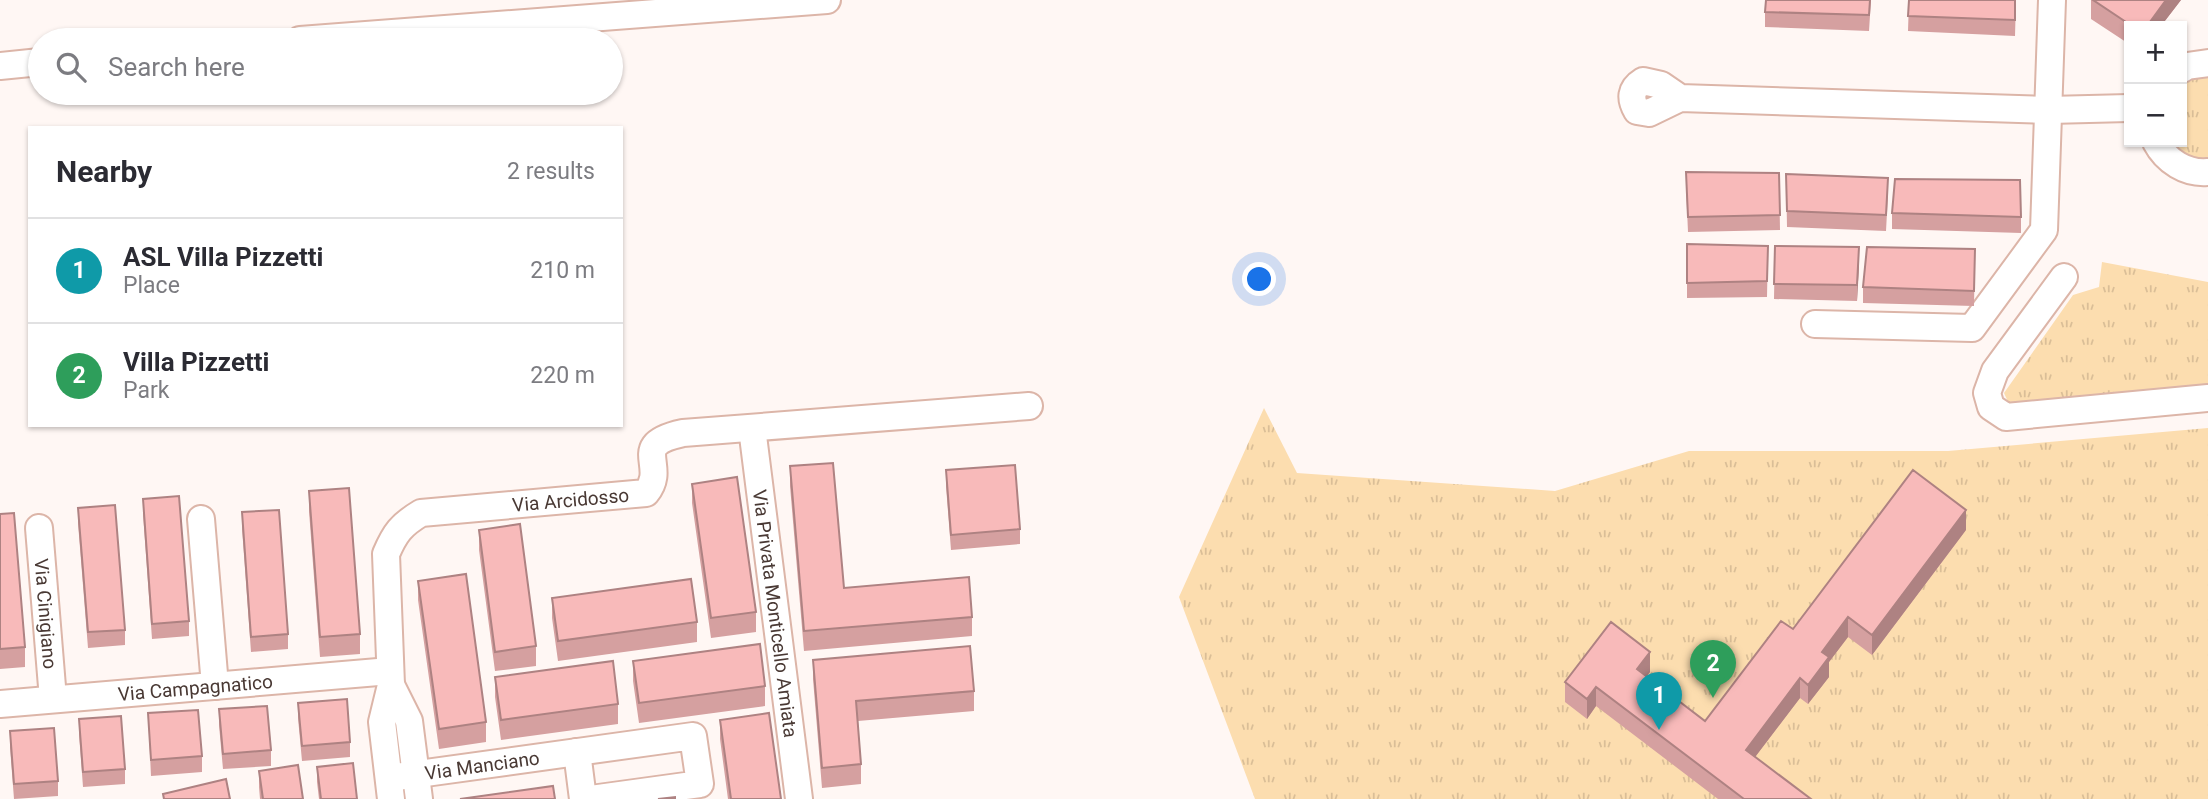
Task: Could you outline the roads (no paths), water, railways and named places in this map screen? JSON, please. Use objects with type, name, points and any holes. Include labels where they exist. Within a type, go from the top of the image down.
[{"type":"street","points":[[458,28],[827,0]]},
{"type":"street","points":[[1815,324],[1972,328],[2045,230],[2052,0]]},
{"type":"street","points":[[0,65],[28,63]]},
{"type":"street","points":[[2187,66],[2208,63]]},
{"type":"street","points":[[1680,98],[2049,110],[2124,108]]},
{"type":"street","points":[[2049,110],[2124,126]]},
{"type":"street","points":[[2160,147],[2167,157],[2198,171],[2208,193]]},
{"type":"street","points":[[2064,277],[1995,371],[1987,393],[1991,407],[2006,417],[2208,398]]},
{"type":"street","name":"Via Arcidosso","points":[[390,788],[382,722],[391,678],[386,554],[403,523],[421,513],[646,494],[653,479],[653,449],[656,442],[683,433],[1030,405]]},
{"type":"street","name":"Via Privata Monticello Amiata","points":[[752,428],[799,799]]},
{"type":"street","points":[[201,519],[215,686]]},
{"type":"street","name":"Via Cinigiano","points":[[39,528],[54,699]]},
{"type":"street","name":"Via Arcidosso","points":[[391,678],[409,721],[417,787]]},
{"type":"street","name":"Via Campagnatico","points":[[0,704],[215,686],[391,678]]},
{"type":"street","name":"Via Manciano","points":[[390,788],[417,787],[577,752],[693,736],[707,792],[591,799]]},
{"type":"street","points":[[577,752],[583,799]]},
{"type":"place","name":"Villa Pizzetti","points":[[1713,698]]},
{"type":"place","name":"ASL Villa Pizzetti","points":[[1659,730]]}]
